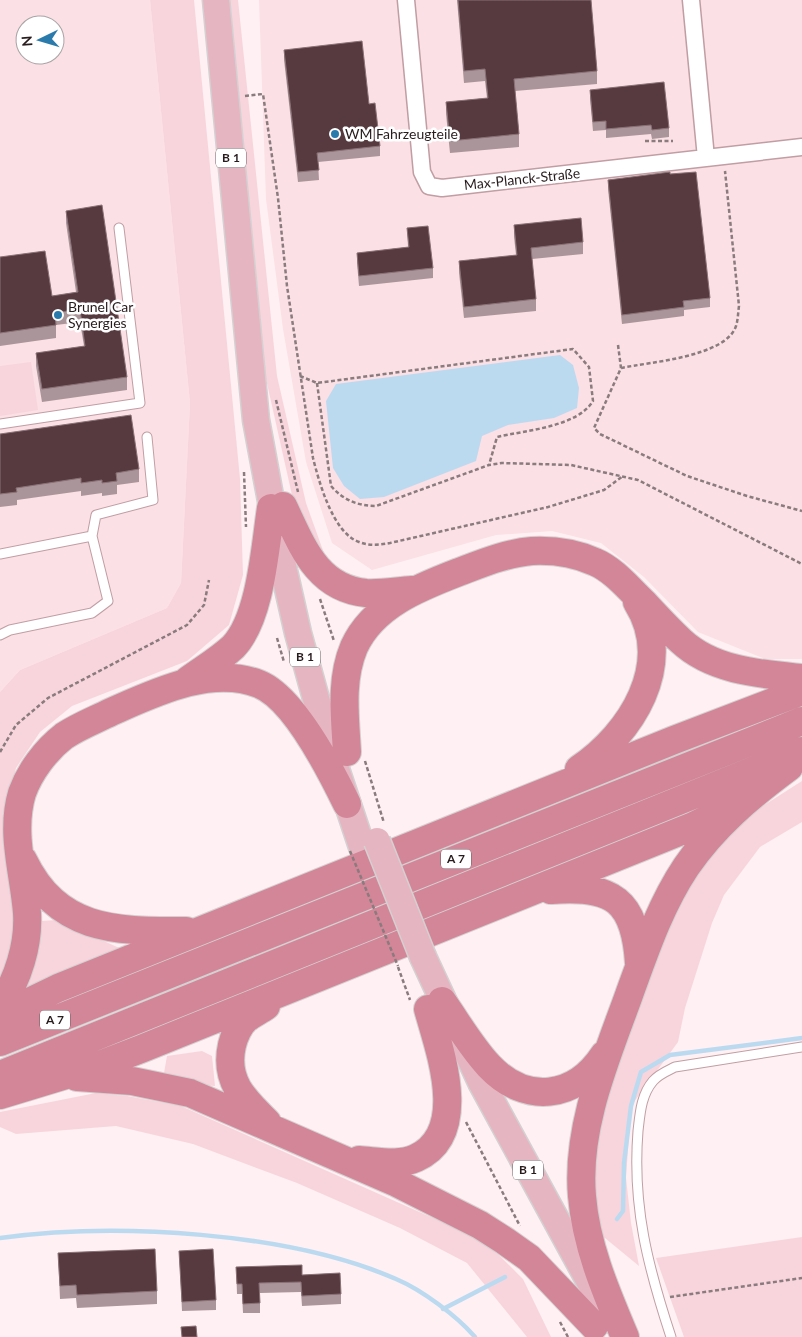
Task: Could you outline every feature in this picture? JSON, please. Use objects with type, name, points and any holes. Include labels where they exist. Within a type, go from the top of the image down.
[{"type":"highway","points":[[285,504],[309,559],[327,578],[347,590],[367,593],[413,590],[507,555],[530,551],[555,550],[579,555],[597,562],[628,588],[682,642],[705,658],[740,669],[802,678]]},
{"type":"highway","points":[[183,684],[233,646],[247,626],[285,504]]},
{"type":"highway","points":[[542,794],[590,761],[613,741],[626,726],[644,694],[650,675],[651,639],[643,614],[628,588]]},
{"type":"highway","points":[[355,754],[345,676],[354,646],[368,625],[413,590]]},
{"type":"highway","points":[[0,1006],[18,968],[27,930],[18,849],[17,818],[22,793],[33,771],[45,754],[64,737],[87,723],[137,700],[183,684],[229,677],[261,685],[281,701],[303,728],[326,761],[347,804]]},
{"type":"highway","points":[[0,1016],[58,988],[802,691]]},
{"type":"highway","name":"A 7","points":[[0,1042],[802,721]]},
{"type":"highway","name":"A 7","points":[[0,1075],[802,751]]},
{"type":"highway","points":[[625,1337],[588,1238],[582,1195],[583,1152],[590,1111],[613,1041],[657,921],[686,867],[708,838],[743,802],[802,758]]},
{"type":"highway","points":[[0,1095],[141,1049],[691,827],[743,802]]},
{"type":"highway","points":[[18,849],[41,890],[67,913],[88,922],[115,929],[200,931]]},
{"type":"highway","points":[[534,891],[581,888],[601,892],[619,902],[630,916],[637,936],[640,967]]},
{"type":"highway","points":[[278,1131],[240,1093],[233,1079],[229,1061],[234,1038],[245,1020],[295,987]]},
{"type":"highway","points":[[427,1004],[504,1079],[523,1088],[544,1093],[563,1090],[579,1082],[595,1069],[613,1041]]},
{"type":"highway","points":[[343,1160],[400,1162],[417,1158],[433,1144],[442,1130],[448,1100],[445,1072],[427,1004]]},
{"type":"highway","points":[[63,1076],[132,1081],[169,1087],[190,1093],[438,1203],[505,1241],[529,1258],[597,1332]]},
{"type":"main road","name":"B 1","points":[[216,0],[246,316],[311,629],[355,754],[369,842],[409,962],[427,1004],[503,1160],[597,1332]]},
{"type":"main road","name":"B 1","points":[[285,504],[298,633],[347,804],[369,842]]},
{"type":"main road","name":"B 1","points":[[427,1004],[514,1143],[621,1337]]},
{"type":"street","name":"Max-Planck-Straße","points":[[406,0],[422,172],[429,186],[442,188],[802,147]]},
{"type":"street","points":[[691,0],[706,158]]},
{"type":"lane","points":[[0,424],[140,404],[120,228]]},
{"type":"lane","points":[[0,635],[10,630],[92,613],[108,601],[92,536],[96,515],[153,500],[147,437]]},
{"type":"lane","points":[[0,554],[92,536]]},
{"type":"lane","points":[[671,1337],[640,1223],[636,1159],[641,1105],[652,1082],[659,1075],[675,1067],[802,1047]]},
{"type":"path","points":[[263,94],[300,376],[320,486],[343,532],[358,542],[373,545],[390,543],[548,507],[604,490],[623,476]]},
{"type":"path","points":[[645,141],[673,141]]},
{"type":"path","points":[[621,368],[707,351],[725,340],[736,327],[739,306],[723,156]]},
{"type":"path","points":[[618,345],[621,368],[594,428],[600,434],[687,476],[747,496],[802,511]]},
{"type":"path","points":[[300,376],[317,382],[573,349],[589,367],[594,401],[588,410],[575,419],[497,437],[489,465]]},
{"type":"path","points":[[317,382],[331,486],[349,501],[363,506],[376,506],[489,465],[502,463],[571,465],[638,480],[802,564]]},
{"type":"path","points":[[275,397],[285,504]]},
{"type":"path","points":[[0,752],[16,725],[48,698],[79,680],[188,626],[204,605],[208,580]]},
{"type":"path","points":[[318,590],[334,644]]},
{"type":"path","points":[[355,754],[369,842],[409,962],[427,1004]]},
{"type":"path","points":[[448,1100],[462,1116],[522,1230]]},
{"type":"path","points":[[660,1298],[802,1278]]},
{"type":"path","points":[[560,1321],[568,1337]]},
{"type":"shaded area","points":[[0,0],[150,0],[190,403],[181,583],[167,608],[20,670],[0,692]]},
{"type":"shaded area","points":[[150,0],[194,0],[240,479],[243,575],[229,625],[187,661],[72,706],[40,732],[16,768],[3,827],[15,914],[12,953],[0,989],[0,692],[20,670],[167,608],[181,583],[190,403]]},
{"type":"shaded area","points":[[224,0],[238,0],[277,376],[306,503],[325,556],[298,522],[266,379],[252,288]]},
{"type":"shaded area","points":[[259,0],[802,0],[802,659],[765,659],[698,632],[644,577],[601,543],[552,531],[496,535],[372,570],[332,543],[306,462],[283,329],[266,199]]},
{"type":"shaded area","points":[[31,362],[38,410],[0,416],[0,366]]},
{"type":"shaded area","points":[[802,781],[802,822],[760,847],[724,895],[712,923],[685,1008],[678,1042],[631,1106],[626,1178],[631,1223],[639,1266],[594,1229],[591,1151],[610,1075],[680,899],[706,859],[741,820]]},
{"type":"shaded area","points":[[57,920],[126,951],[9,1001],[36,948],[41,921]]},
{"type":"shaded area","points":[[202,1051],[212,1056],[215,1086],[189,1084],[164,1073],[167,1056]]},
{"type":"shaded area","points":[[96,1093],[127,1096],[181,1106],[469,1234],[499,1255],[523,1279],[551,1337],[527,1337],[467,1263],[400,1228],[297,1183],[193,1144],[116,1126],[16,1134],[0,1127],[0,1112]]},
{"type":"shaded area","points":[[802,1237],[802,1337],[684,1337],[656,1258]]},
{"type":"water","points":[[560,355],[573,365],[579,388],[577,408],[554,418],[508,425],[482,436],[476,461],[384,497],[360,499],[344,486],[333,468],[326,401],[336,384]]},
{"type":"building","points":[[458,0],[591,0],[597,71],[514,79],[519,134],[450,141],[446,102],[488,98],[485,69],[464,71]]},
{"type":"building","name":"WM Fahrzeugteile","points":[[362,41],[369,104],[375,103],[380,146],[317,153],[319,170],[298,172],[284,50]]},
{"type":"building","points":[[664,82],[669,128],[652,130],[651,125],[606,129],[606,121],[593,122],[590,90]]},
{"type":"building","points":[[670,172],[670,174],[696,172],[710,298],[683,301],[684,307],[622,315],[608,180]]},
{"type":"building","name":"Brunel Car Synergies","points":[[102,205],[127,377],[42,389],[36,353],[85,346],[80,309],[55,313],[56,325],[0,333],[0,257],[45,251],[52,296],[78,292],[66,211]]},
{"type":"building","points":[[581,218],[583,242],[531,248],[536,299],[464,307],[459,261],[517,255],[514,225]]},
{"type":"building","points":[[428,226],[433,268],[359,276],[357,253],[409,247],[407,228]]},
{"type":"building","points":[[131,415],[139,469],[116,473],[117,481],[102,483],[102,480],[81,483],[81,478],[16,488],[17,492],[0,494],[0,434]]},
{"type":"building","points":[[155,1249],[157,1291],[77,1295],[76,1285],[60,1286],[58,1253]]},
{"type":"building","points":[[213,1249],[216,1300],[182,1302],[179,1251]]},
{"type":"building","points":[[302,1265],[302,1275],[340,1273],[341,1294],[302,1296],[301,1282],[259,1283],[260,1303],[243,1304],[242,1284],[237,1284],[236,1267]]},
{"type":"building","points":[[196,1326],[197,1337],[182,1337],[181,1327]]},
{"type":"waterway","points":[[617,1219],[623,1211],[624,1163],[631,1106],[641,1072],[670,1055],[802,1038]]},
{"type":"waterway","points":[[0,1238],[46,1233],[96,1231],[148,1232],[254,1241],[305,1251],[353,1263],[406,1284],[449,1312],[475,1337]]},
{"type":"waterway","points":[[443,1309],[505,1277]]},
{"type":"place","name":"WM Fahrzeugteile","points":[[335,134]]},
{"type":"place","name":"Brunel Car Synergies","points":[[58,315]]}]
